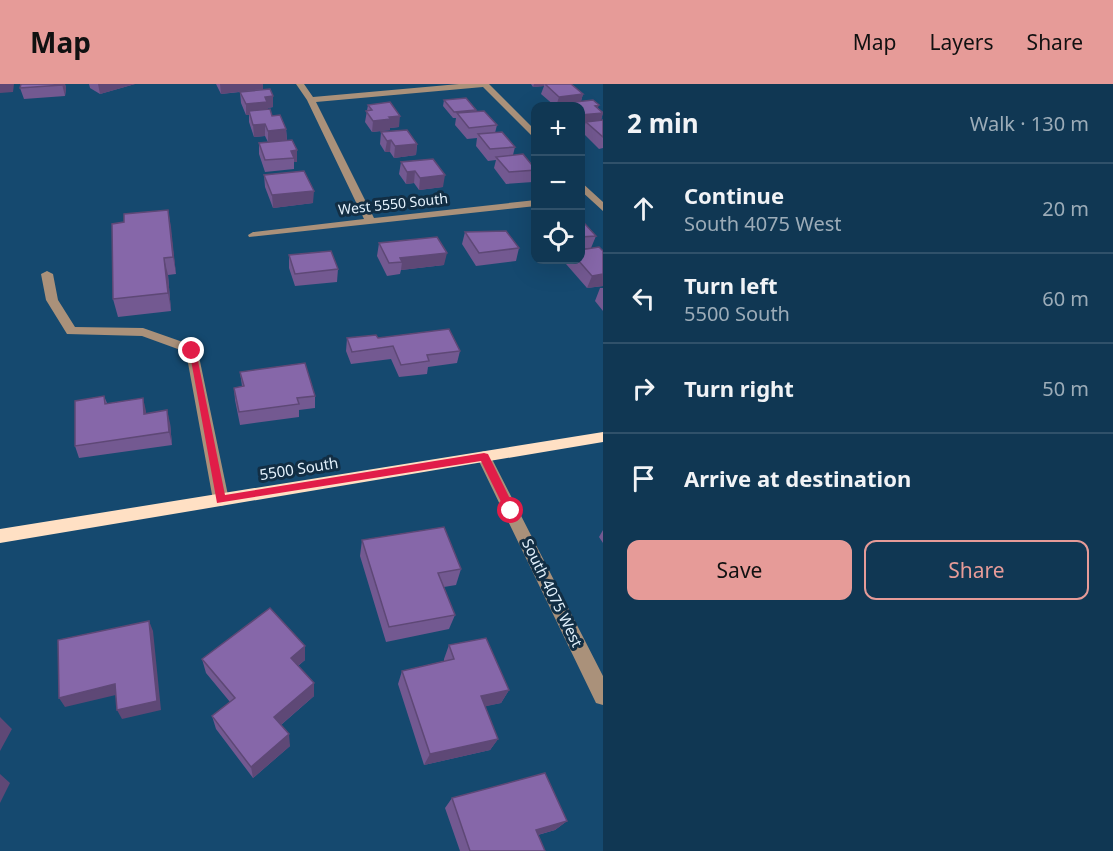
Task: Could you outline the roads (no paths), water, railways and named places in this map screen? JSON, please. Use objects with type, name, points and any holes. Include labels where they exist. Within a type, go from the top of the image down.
[{"type":"main road","name":"5500 South","points":[[0,536],[603,437]]},
{"type":"street","points":[[300,84],[311,100],[371,222]]},
{"type":"street","points":[[311,100],[485,84],[531,132]]},
{"type":"street","points":[[585,189],[603,208]]},
{"type":"street","points":[[585,198],[592,197]]},
{"type":"street","name":"West 5550 South","points":[[253,235],[531,204]]},
{"type":"street","points":[[47,274],[52,300],[71,331],[143,332],[192,351],[221,500]]},
{"type":"street","name":"South 4075 West","points":[[484,457],[603,696]]}]
